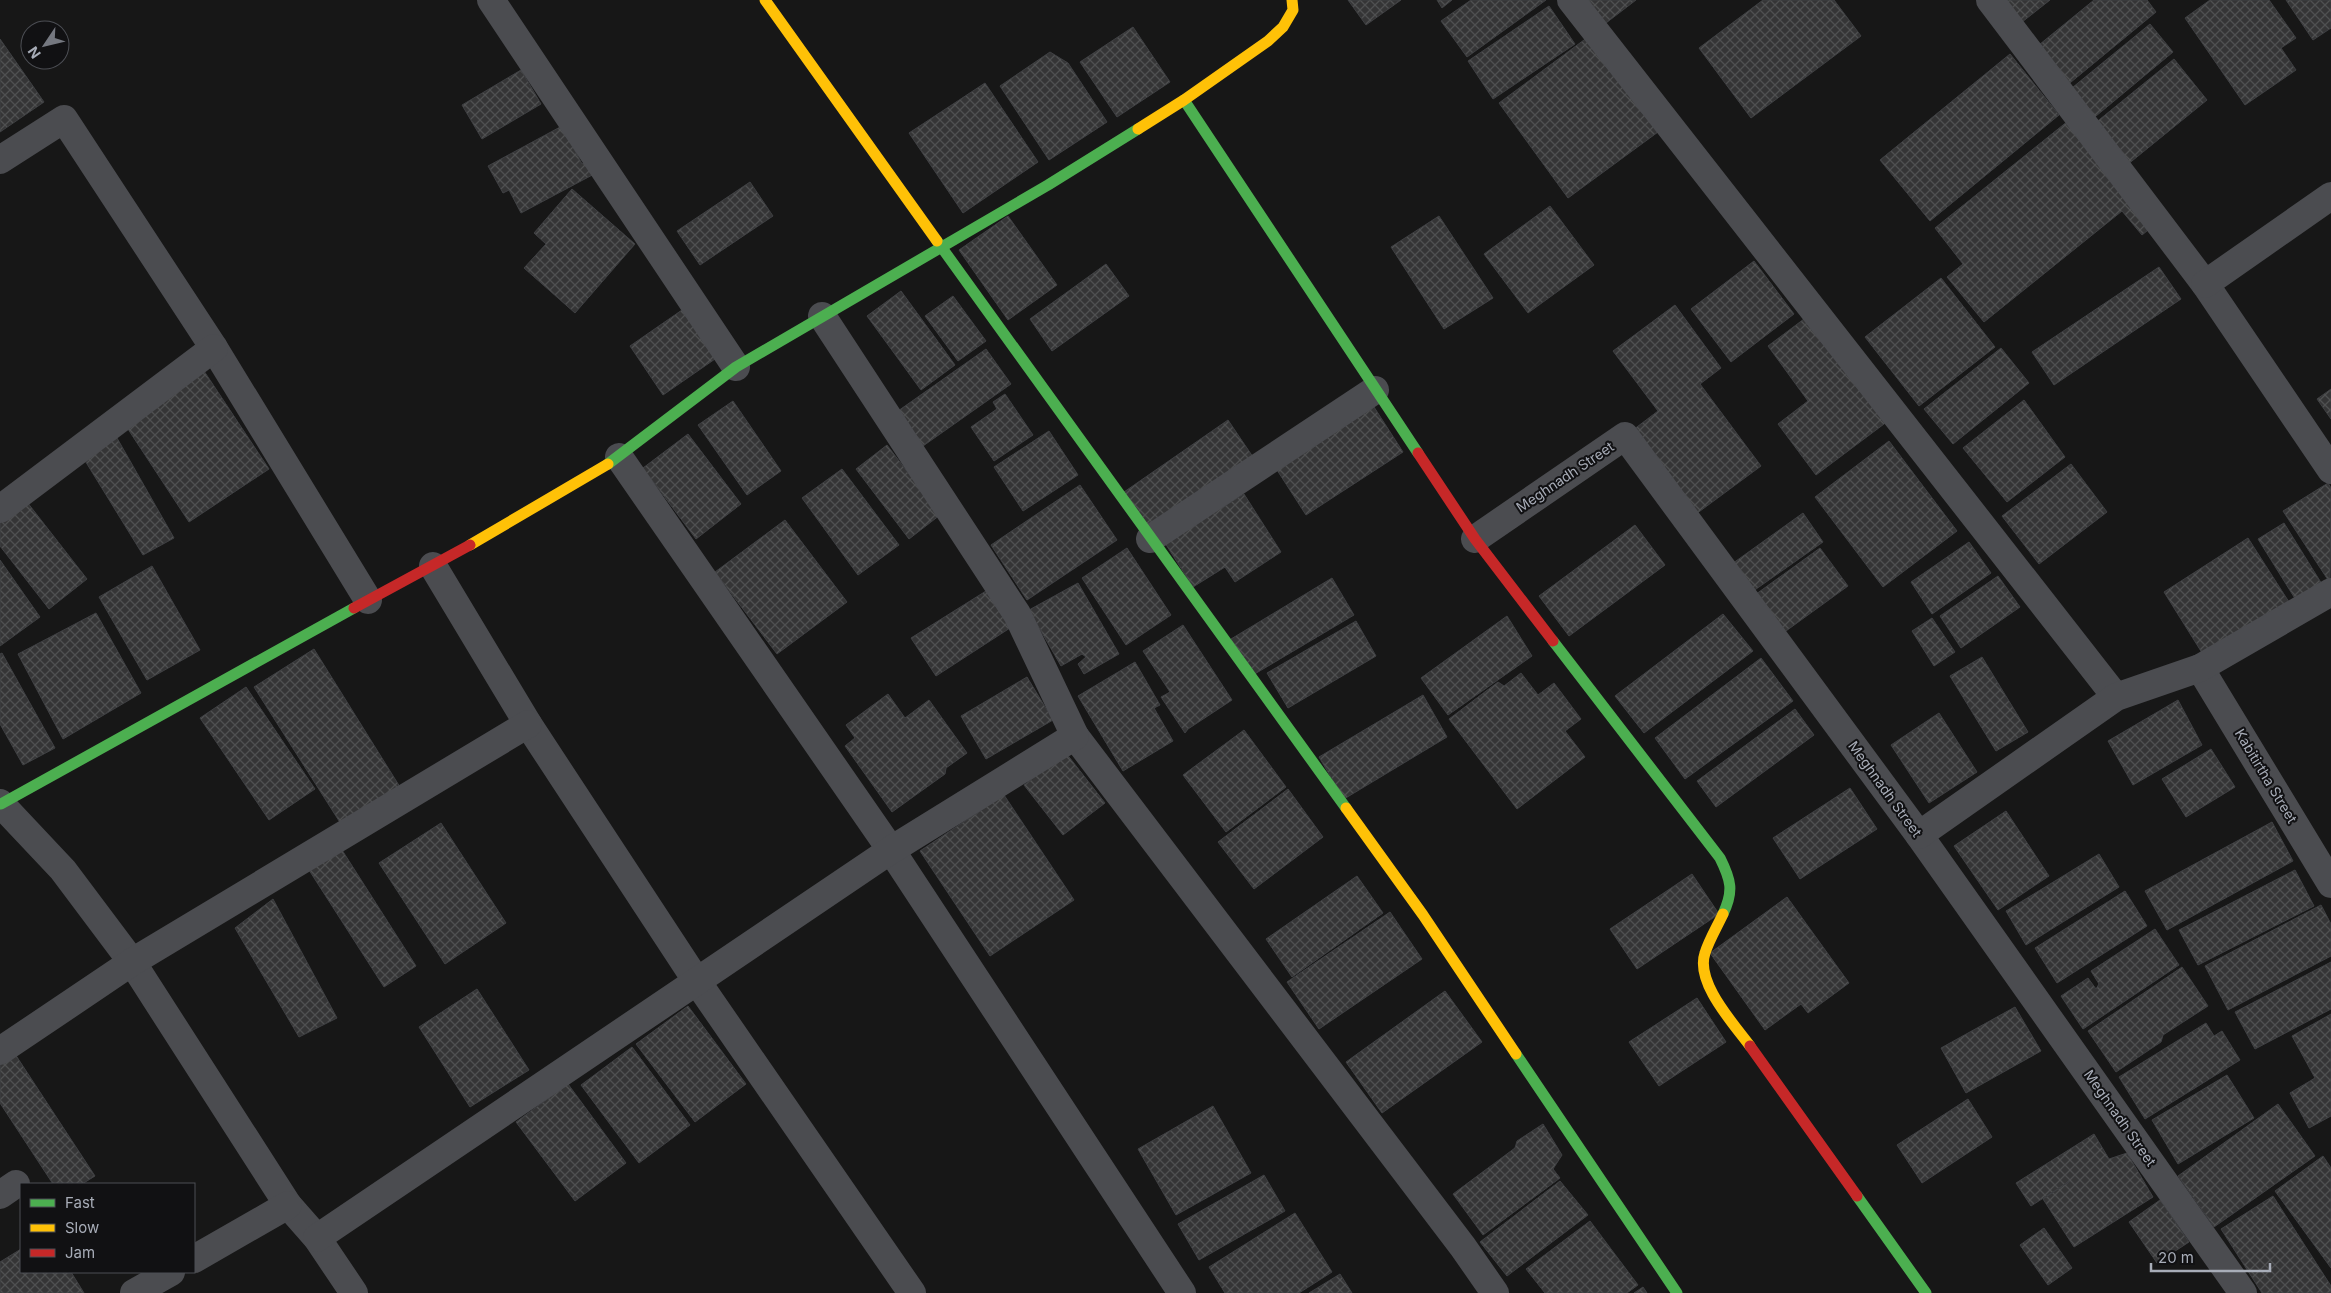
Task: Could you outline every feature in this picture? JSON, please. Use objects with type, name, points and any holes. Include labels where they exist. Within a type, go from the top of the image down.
[{"type":"street","points":[[491,0],[736,367]]},
{"type":"street","points":[[765,0],[1150,539],[1423,915],[1677,1293]]},
{"type":"street","points":[[1572,0],[2116,697]]},
{"type":"street","points":[[1990,0],[2205,284],[2331,470]]},
{"type":"street","points":[[354,1293],[317,1238],[288,1205],[132,962],[62,870],[1,804],[526,514],[619,456],[736,367],[1048,186],[1184,100],[1268,41],[1283,27],[1297,3]]},
{"type":"street","points":[[1184,100],[1475,539],[1720,858],[1730,878],[1730,901],[1704,954],[1703,974],[1714,996],[1926,1293]]},
{"type":"street","points":[[0,160],[64,119],[214,348],[368,600]]},
{"type":"street","points":[[2205,284],[2331,196]]},
{"type":"street","points":[[822,316],[1017,614],[1075,736],[1463,1247],[1495,1293]]},
{"type":"street","points":[[0,509],[214,348]]},
{"type":"street","points":[[1150,539],[1376,390]]},
{"type":"street","name":"Meghnadh Street","points":[[1475,539],[1625,436],[1919,835],[2243,1293]]},
{"type":"street","points":[[619,456],[890,850],[1182,1293]]},
{"type":"street","points":[[433,566],[528,724],[696,980],[912,1293]]},
{"type":"street","points":[[1919,835],[2116,697],[2200,668],[2331,592]]},
{"type":"street","name":"Kabitirtha Street","points":[[2200,668],[2331,884]]},
{"type":"street","points":[[0,1051],[132,962],[528,724]]},
{"type":"street","points":[[317,1238],[890,850],[1075,736]]},
{"type":"street","points":[[195,1257],[288,1205]]},
{"type":"street","points":[[134,1293],[169,1273]]},
{"type":"building","points":[[1348,0],[1401,0],[1366,25]]},
{"type":"building","points":[[1437,0],[1452,0],[1442,8]]},
{"type":"building","points":[[1471,0],[1546,0],[1467,57],[1441,21]]},
{"type":"building","points":[[1588,0],[1636,0],[1606,23]]},
{"type":"building","points":[[1763,0],[1834,0],[1861,36],[1751,118],[1699,48]]},
{"type":"building","points":[[1997,0],[2050,0],[2017,26]]},
{"type":"building","points":[[2094,0],[2147,0],[2156,12],[2065,87],[2034,49]]},
{"type":"building","points":[[2210,0],[2269,0],[2296,38],[2281,48],[2296,70],[2245,105],[2185,18]]},
{"type":"building","points":[[2286,0],[2331,0],[2331,28],[2313,40]]},
{"type":"building","points":[[1549,6],[1575,44],[1493,99],[1468,61]]},
{"type":"building","points":[[2150,24],[2173,52],[2090,121],[2067,92]]},
{"type":"building","points":[[1133,27],[1170,82],[1117,117],[1080,62]]},
{"type":"building","points":[[1588,37],[1658,132],[1568,198],[1499,103]]},
{"type":"building","points":[[0,39],[44,102],[0,132]]},
{"type":"building","points":[[1050,52],[1068,63],[1107,122],[1049,160],[1000,86]]},
{"type":"building","points":[[2010,54],[2059,115],[1930,221],[1880,160]]},
{"type":"building","points":[[2174,59],[2207,100],[2127,165],[2094,124]]},
{"type":"building","points":[[521,70],[541,104],[482,139],[462,105]]},
{"type":"building","points":[[985,83],[1038,162],[963,213],[909,133]]},
{"type":"building","points":[[2068,121],[2153,226],[2142,235],[2122,211],[1984,322],[1947,277],[1963,264],[1935,228]]},
{"type":"building","points":[[562,126],[582,164],[589,160],[596,173],[521,213],[509,190],[503,193],[488,166]]},
{"type":"building","points":[[750,182],[773,216],[700,265],[677,231]]},
{"type":"building","points":[[572,189],[635,244],[575,313],[524,268],[546,244],[534,233]]},
{"type":"building","points":[[1550,206],[1594,265],[1528,313],[1484,254]]},
{"type":"building","points":[[1008,216],[1057,285],[1008,320],[959,250]]},
{"type":"building","points":[[1439,216],[1493,298],[1444,329],[1391,247]]},
{"type":"building","points":[[1754,261],[1794,314],[1731,362],[1691,309]]},
{"type":"building","points":[[1106,264],[1129,296],[1052,351],[1030,319]]},
{"type":"building","points":[[2159,267],[2181,299],[2054,385],[2032,352]]},
{"type":"building","points":[[1941,278],[1995,347],[1919,406],[1865,337]]},
{"type":"building","points":[[901,291],[955,365],[921,390],[867,316]]},
{"type":"building","points":[[953,296],[986,341],[958,361],[925,316]]},
{"type":"building","points":[[1675,305],[1721,368],[1700,384],[1761,466],[1692,517],[1629,433],[1658,411],[1613,351]]},
{"type":"building","points":[[682,310],[715,359],[663,395],[630,346]]},
{"type":"building","points":[[1808,316],[1888,421],[1816,475],[1778,424],[1808,401],[1768,346]]},
{"type":"building","points":[[2001,348],[2029,383],[1953,444],[1924,409]]},
{"type":"building","points":[[986,349],[1011,384],[923,446],[898,411]]},
{"type":"building","points":[[204,371],[269,469],[189,522],[124,423]]},
{"type":"building","points":[[2331,389],[2331,419],[2317,399]]},
{"type":"building","points":[[1005,394],[1033,435],[994,461],[971,427],[997,409],[993,402]]},
{"type":"building","points":[[2024,400],[2065,457],[2007,502],[1963,448]]},
{"type":"building","points":[[733,401],[781,471],[747,495],[698,425]]},
{"type":"building","points":[[1374,407],[1403,452],[1306,515],[1277,470]]},
{"type":"building","points":[[1228,420],[1253,457],[1149,529],[1124,492]]},
{"type":"building","points":[[1049,431],[1078,475],[1023,511],[994,467]]},
{"type":"building","points":[[688,434],[741,504],[696,539],[643,468]]},
{"type":"building","points":[[117,438],[174,538],[143,555],[84,459]]},
{"type":"building","points":[[1889,441],[1957,531],[1883,587],[1815,497]]},
{"type":"building","points":[[887,445],[940,515],[909,539],[856,469]]},
{"type":"building","points":[[2071,464],[2107,512],[2039,564],[2002,516]]},
{"type":"building","points":[[842,469],[899,545],[858,575],[802,498]]},
{"type":"building","points":[[2328,483],[2331,488],[2330,583],[2283,511]]},
{"type":"building","points":[[1080,485],[1117,540],[1027,600],[991,545]]},
{"type":"building","points":[[1244,494],[1281,552],[1235,582],[1225,567],[1193,587],[1165,543]]},
{"type":"building","points":[[27,502],[87,579],[49,609],[0,546],[0,523]]},
{"type":"building","points":[[1803,513],[1823,542],[1749,594],[1729,566]]},
{"type":"building","points":[[785,520],[847,602],[777,654],[715,572]]},
{"type":"building","points":[[2284,523],[2325,589],[2299,605],[2258,539]]},
{"type":"building","points":[[1635,525],[1665,565],[1569,636],[1539,596]]},
{"type":"building","points":[[2248,538],[2289,602],[2204,656],[2164,592]]},
{"type":"building","points":[[1969,542],[1991,573],[1932,614],[1911,582]]},
{"type":"building","points":[[1127,548],[1171,615],[1126,645],[1082,578]]},
{"type":"building","points":[[1820,548],[1848,586],[1779,636],[1752,597]]},
{"type":"building","points":[[0,560],[40,617],[0,646]]},
{"type":"building","points":[[152,566],[200,650],[147,680],[99,597]]},
{"type":"building","points":[[1998,576],[2020,607],[1961,648],[1940,616]]},
{"type":"building","points":[[1332,578],[1354,615],[1253,675],[1231,639]]},
{"type":"building","points":[[1078,583],[1119,654],[1084,674],[1078,664],[1086,657],[1082,654],[1061,666],[1029,610]]},
{"type":"building","points":[[986,591],[1010,628],[936,676],[911,638]]},
{"type":"building","points":[[96,613],[141,693],[63,739],[18,654]]},
{"type":"building","points":[[1723,614],[1753,651],[1644,733],[1615,696]]},
{"type":"building","points":[[1507,616],[1532,656],[1448,715],[1421,678]]},
{"type":"building","points":[[1932,618],[1955,652],[1934,666],[1912,631]]},
{"type":"building","points":[[1356,621],[1376,656],[1288,708],[1267,673]]},
{"type":"building","points":[[1183,625],[1232,700],[1188,729],[1185,733],[1161,697],[1170,692],[1143,651]]},
{"type":"building","points":[[314,649],[400,787],[341,824],[254,687]]},
{"type":"building","points":[[2,653],[55,748],[23,765],[0,724],[0,654]]},
{"type":"building","points":[[1982,657],[2028,732],[1996,751],[1950,676]]},
{"type":"building","points":[[1761,658],[1793,701],[1685,779],[1655,738]]},
{"type":"building","points":[[1135,662],[1160,705],[1154,708],[1173,741],[1123,771],[1078,696]]},
{"type":"building","points":[[1521,673],[1538,695],[1554,683],[1581,719],[1565,731],[1585,757],[1517,809],[1449,719],[1498,682],[1504,686]]},
{"type":"building","points":[[1027,677],[1053,720],[986,759],[961,716]]},
{"type":"building","points":[[246,687],[315,789],[269,820],[200,718]]},
{"type":"building","points":[[888,694],[905,718],[929,700],[967,753],[946,768],[945,774],[892,812],[845,746],[855,738],[846,725]]},
{"type":"building","points":[[1423,695],[1447,737],[1344,799],[1319,757]]},
{"type":"building","points":[[2178,700],[2202,745],[2133,785],[2108,741]]},
{"type":"building","points":[[1795,709],[1814,735],[1716,807],[1697,781]]},
{"type":"building","points":[[1939,713],[1977,772],[1929,803],[1891,745]]},
{"type":"building","points":[[1244,730],[1286,787],[1226,832],[1183,775]]},
{"type":"building","points":[[2211,749],[2235,787],[2186,817],[2162,779]]},
{"type":"building","points":[[1066,753],[1105,803],[1063,835],[1024,785]]},
{"type":"building","points":[[1850,788],[1877,829],[1800,879],[1773,838]]},
{"type":"building","points":[[1288,789],[1323,837],[1254,889],[1218,842]]},
{"type":"building","points":[[1004,795],[1074,900],[990,956],[920,851]]},
{"type":"building","points":[[2006,811],[2049,876],[1998,910],[1954,846]]},
{"type":"building","points":[[2272,822],[2293,861],[2167,930],[2145,891]]},
{"type":"building","points":[[441,823],[506,923],[445,964],[379,863]]},
{"type":"building","points":[[342,850],[416,966],[384,987],[309,870]]},
{"type":"building","points":[[2099,854],[2119,887],[2026,945],[2006,911]]},
{"type":"building","points":[[2295,870],[2314,906],[2198,965],[2179,930]]},
{"type":"building","points":[[1692,874],[1719,914],[1637,969],[1610,929]]},
{"type":"building","points":[[1357,876],[1383,913],[1292,977],[1266,939]]},
{"type":"building","points":[[2125,891],[2147,926],[2057,983],[2035,948]]},
{"type":"building","points":[[1787,897],[1849,983],[1808,1013],[1801,1004],[1765,1030],[1710,953]]},
{"type":"building","points":[[273,899],[337,1018],[299,1037],[235,928]]},
{"type":"building","points":[[2321,905],[2331,924],[2331,956],[2228,1010],[2205,966]]},
{"type":"building","points":[[1390,912],[1422,959],[1319,1029],[1287,982]]},
{"type":"building","points":[[2155,929],[2179,965],[2083,1029],[2061,996],[2088,978],[2096,989],[2099,984],[2091,971]]},
{"type":"building","points":[[2331,962],[2331,1009],[2255,1049],[2235,1012]]},
{"type":"building","points":[[2182,967],[2208,1006],[2163,1035],[2161,1042],[2116,1072],[2088,1031]]},
{"type":"building","points":[[477,989],[529,1070],[470,1107],[419,1027]]},
{"type":"building","points":[[1445,991],[1482,1042],[1382,1113],[1346,1062]]},
{"type":"building","points":[[1697,998],[1726,1042],[1659,1086],[1629,1042]]},
{"type":"building","points":[[688,1006],[746,1084],[695,1122],[636,1044]]},
{"type":"building","points":[[2015,1007],[2041,1051],[1966,1093],[1941,1048]]},
{"type":"building","points":[[2331,1014],[2331,1116],[2309,1128],[2290,1093],[2315,1078],[2292,1036]]},
{"type":"building","points":[[2206,1023],[2214,1036],[2222,1031],[2240,1060],[2145,1119],[2119,1077]]},
{"type":"building","points":[[632,1047],[690,1125],[639,1163],[581,1085]]},
{"type":"building","points":[[15,1054],[95,1176],[84,1183],[52,1183],[0,1103],[0,1064]]},
{"type":"building","points":[[2227,1075],[2254,1118],[2178,1164],[2152,1120]]},
{"type":"building","points":[[568,1084],[626,1163],[575,1201],[516,1122]]},
{"type":"building","points":[[1968,1099],[1992,1137],[1922,1183],[1897,1145]]},
{"type":"building","points":[[2278,1104],[2315,1156],[2214,1227],[2178,1176]]},
{"type":"building","points":[[1213,1106],[1251,1173],[1176,1215],[1138,1149]]},
{"type":"building","points":[[1543,1124],[1562,1155],[1553,1169],[1560,1178],[1483,1235],[1453,1194],[1515,1148],[1517,1141]]},
{"type":"building","points":[[2094,1134],[2109,1159],[2127,1153],[2153,1197],[2074,1247],[2043,1199],[2070,1181],[2031,1206],[2016,1183]]},
{"type":"building","points":[[2323,1156],[2331,1168],[2331,1268],[2275,1191]]},
{"type":"building","points":[[1264,1175],[1285,1211],[1199,1260],[1178,1224]]},
{"type":"building","points":[[1560,1181],[1588,1215],[1507,1276],[1480,1242]]},
{"type":"building","points":[[2273,1196],[2331,1286],[2331,1293],[2262,1293],[2221,1229]]},
{"type":"building","points":[[2160,1200],[2189,1242],[2157,1263],[2129,1222]]},
{"type":"building","points":[[1295,1213],[1332,1272],[1299,1293],[1225,1293],[1209,1267]]},
{"type":"building","points":[[1590,1221],[1638,1285],[1627,1293],[1545,1293],[1526,1269]]},
{"type":"building","points":[[2044,1228],[2072,1268],[2048,1285],[2020,1245]]},
{"type":"building","points":[[20,1250],[20,1273],[72,1273],[84,1293],[0,1293],[0,1262]]},
{"type":"building","points":[[1340,1274],[1352,1293],[1309,1293]]},
{"type":"building","points":[[1643,1287],[1647,1293],[1634,1293]]},
{"type":"traffic: fast","points":[[1184,100],[1418,453]]},
{"type":"traffic: fast","points":[[608,464],[736,367],[1048,185],[1138,129]]},
{"type":"traffic: fast","points":[[937,241],[1346,808]]},
{"type":"traffic: fast","points":[[1,804],[354,608]]},
{"type":"traffic: fast","points":[[1553,641],[1720,858],[1727,873],[1730,886],[1729,899],[1723,914]]},
{"type":"traffic: fast","points":[[1516,1054],[1677,1293]]},
{"type":"traffic: fast","points":[[1857,1196],[1926,1293]]},
{"type":"traffic: slow","points":[[765,0],[937,241]]},
{"type":"traffic: slow","points":[[1138,129],[1184,100],[1268,41],[1283,27],[1293,10],[1292,0]]},
{"type":"traffic: slow","points":[[470,545],[608,464]]},
{"type":"traffic: slow","points":[[1346,808],[1423,915],[1516,1054]]},
{"type":"traffic: slow","points":[[1723,914],[1705,953],[1703,964],[1705,977],[1717,1002],[1750,1046]]},
{"type":"traffic: jam","points":[[1418,453],[1475,539],[1553,641]]},
{"type":"traffic: jam","points":[[354,608],[470,545]]},
{"type":"traffic: jam","points":[[1750,1046],[1857,1196]]}]
